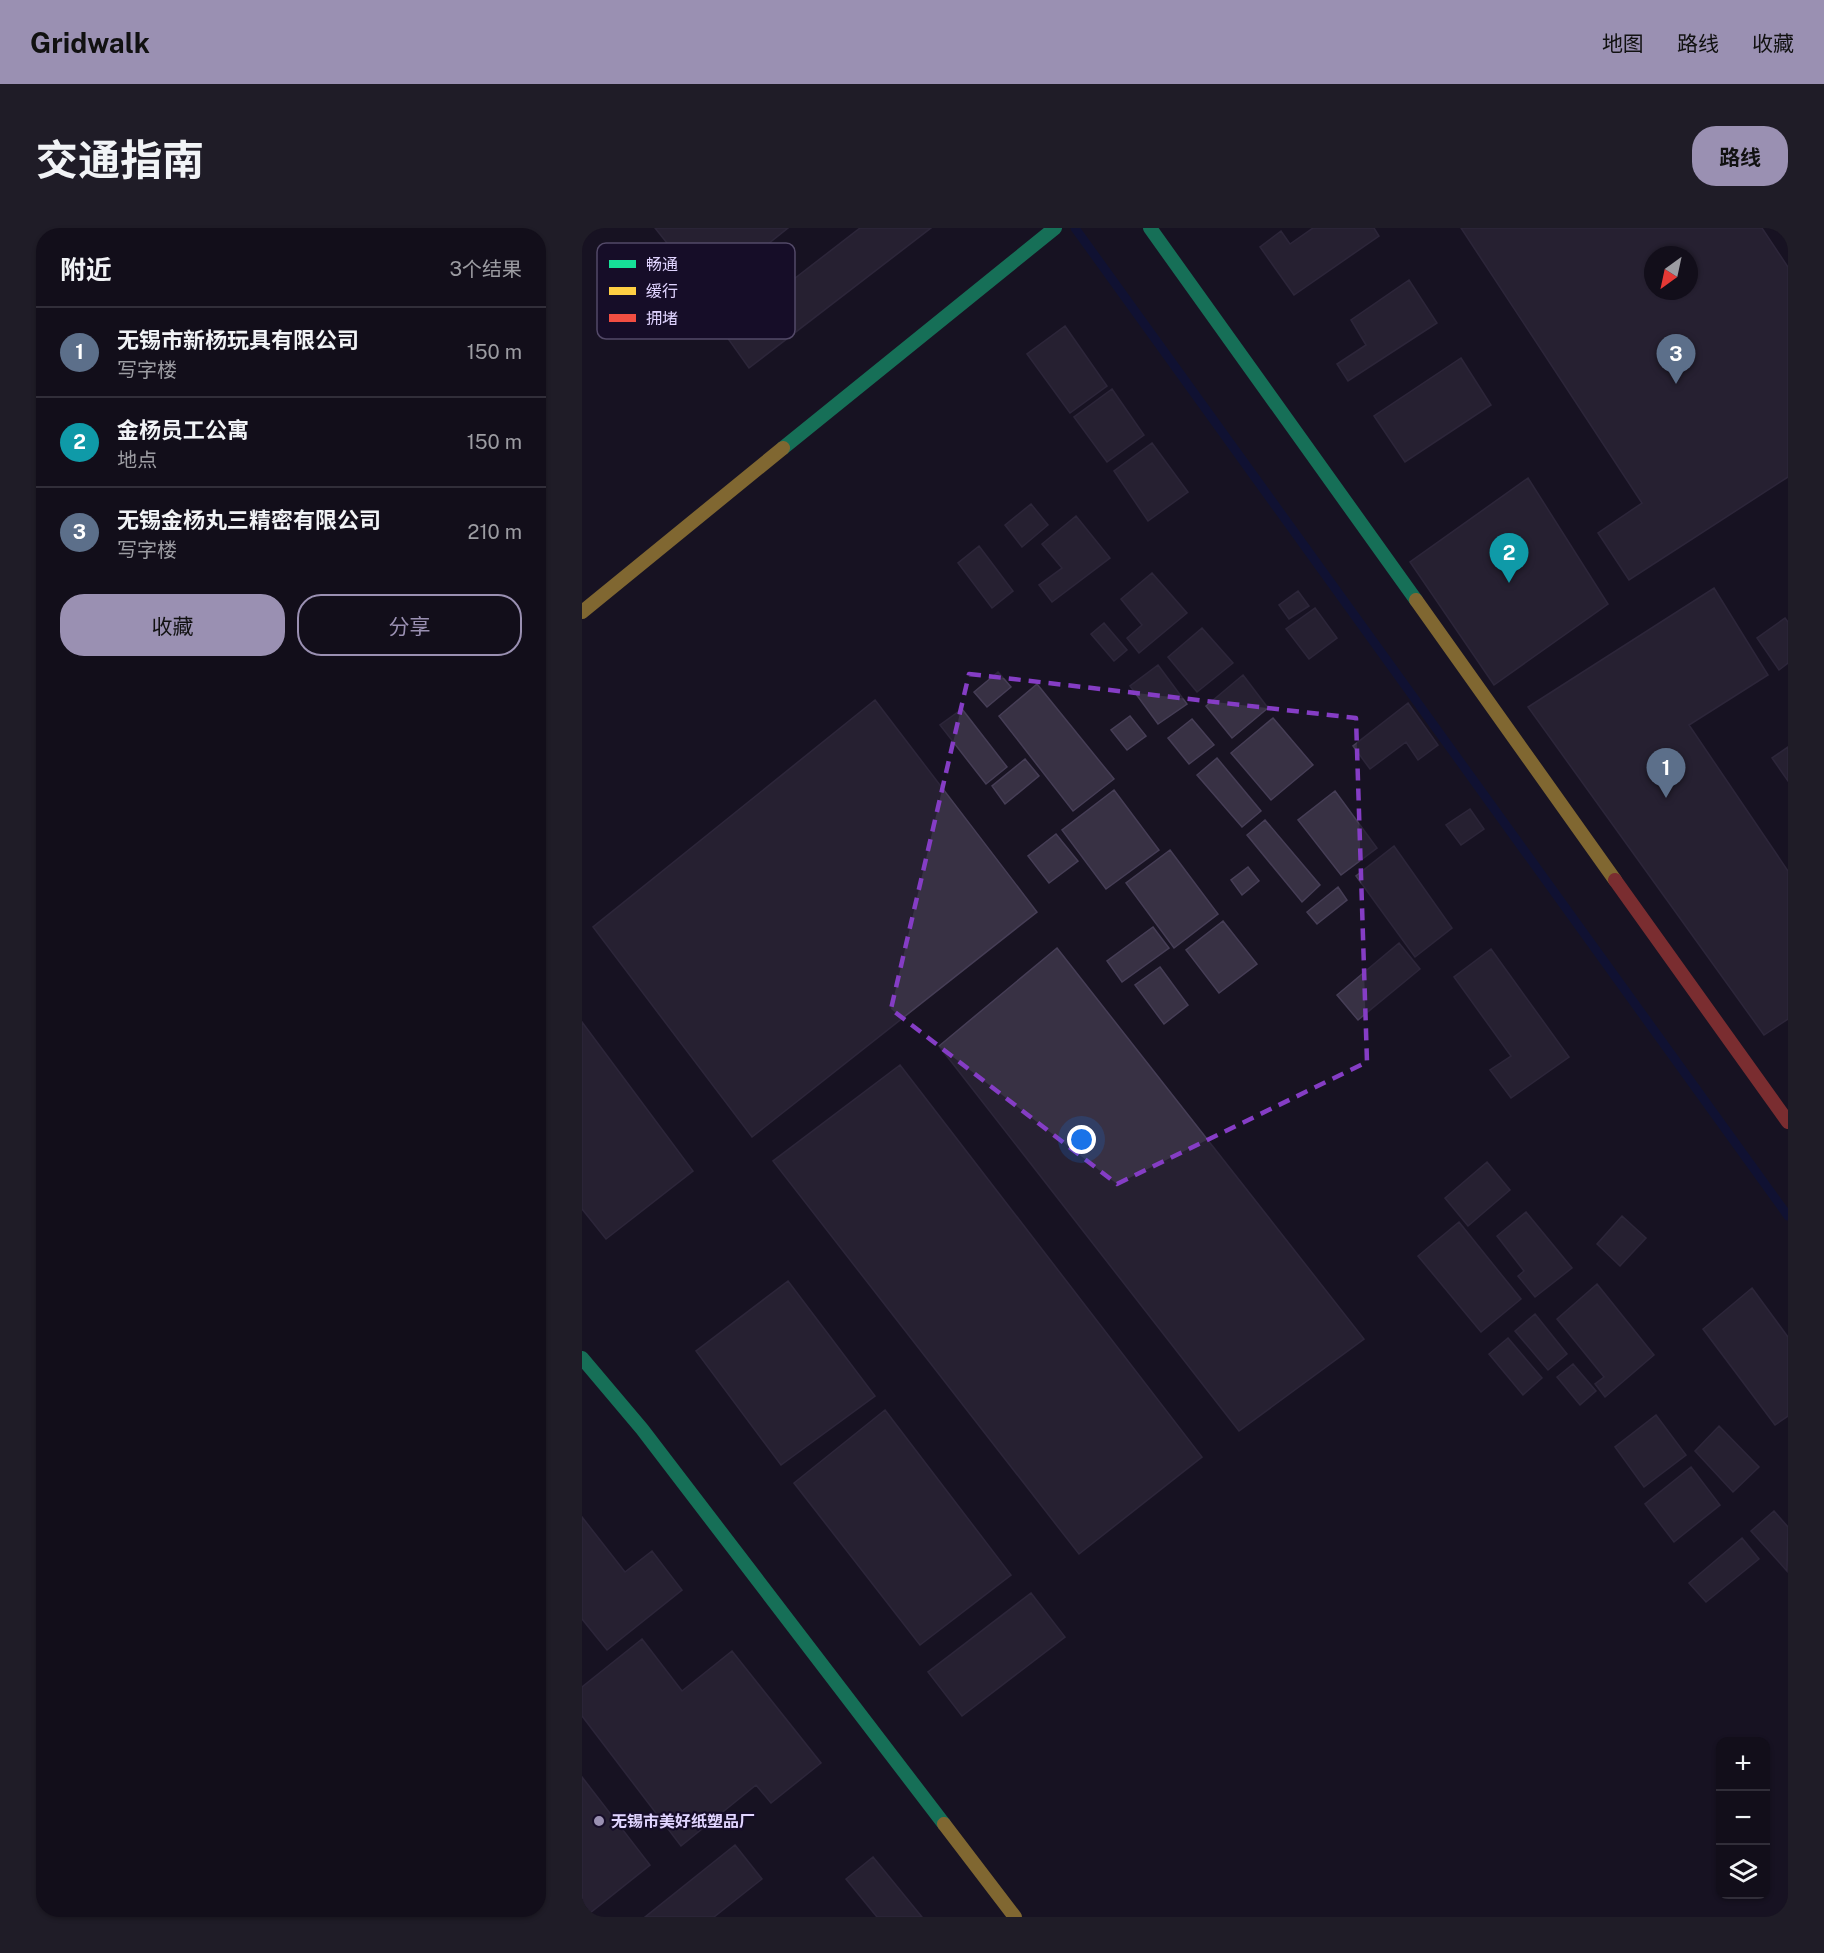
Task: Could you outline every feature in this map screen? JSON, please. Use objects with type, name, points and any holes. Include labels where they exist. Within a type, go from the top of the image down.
[{"type":"street","points":[[1150,228],[1788,1122]]},
{"type":"street","points":[[582,612],[1053,229]]},
{"type":"street","points":[[582,1358],[642,1429],[1014,1917]]},
{"type":"highlighted area","points":[[969,674],[1356,718],[1367,1062],[1117,1184],[891,1009]]},
{"type":"building","points":[[655,228],[788,228],[769,243],[667,243]]},
{"type":"building","points":[[860,228],[931,228],[795,333],[795,278]]},
{"type":"building","points":[[1313,228],[1374,228],[1379,236],[1294,295],[1260,247],[1281,231],[1290,244]]},
{"type":"building","points":[[1461,228],[1762,228],[1788,267],[1788,477],[1629,580],[1598,533],[1642,503]]},
{"type":"building","points":[[1409,280],[1437,323],[1348,381],[1337,364],[1366,345],[1351,320]]},
{"type":"building","points":[[1065,326],[1107,386],[1070,413],[1027,354]]},
{"type":"building","points":[[728,339],[787,339],[749,368]]},
{"type":"building","points":[[1461,358],[1491,405],[1405,462],[1374,416]]},
{"type":"building","points":[[1112,389],[1144,435],[1107,462],[1074,417]]},
{"type":"building","points":[[1152,443],[1188,492],[1148,521],[1114,471]]},
{"type":"building","points":[[1528,478],[1608,604],[1494,685],[1410,562]]},
{"type":"building","points":[[1031,504],[1048,525],[1022,547],[1005,525]]},
{"type":"building","points":[[1076,516],[1110,558],[1052,602],[1039,585],[1062,568],[1042,544]]},
{"type":"building","points":[[979,546],[1013,591],[992,608],[958,563]]},
{"type":"building","points":[[1152,573],[1187,613],[1139,653],[1127,638],[1142,625],[1121,599]]},
{"type":"building","points":[[1714,588],[1768,675],[1689,725],[1788,871],[1788,1019],[1764,1035],[1528,707]]},
{"type":"building","points":[[1298,591],[1309,606],[1289,619],[1279,605]]},
{"type":"building","points":[[1315,608],[1337,638],[1309,659],[1286,629]]},
{"type":"building","points":[[1785,618],[1788,622],[1788,663],[1779,670],[1757,638]]},
{"type":"building","points":[[1104,623],[1127,650],[1114,661],[1091,634]]},
{"type":"building","points":[[1202,628],[1233,663],[1197,692],[1168,657]]},
{"type":"building","points":[[1158,665],[1187,704],[1158,724],[1130,686]]},
{"type":"building","points":[[998,672],[1011,687],[987,707],[974,692]]},
{"type":"building","points":[[1243,675],[1268,708],[1232,738],[1206,706]]},
{"type":"building","points":[[1037,684],[1114,779],[1073,811],[999,716]]},
{"type":"building","points":[[875,700],[1037,912],[752,1137],[593,927]]},
{"type":"building","points":[[1408,703],[1438,745],[1418,760],[1406,742],[1370,769],[1353,746]]},
{"type":"building","points":[[962,709],[1007,767],[986,784],[940,725]]},
{"type":"building","points":[[1130,716],[1146,736],[1127,750],[1111,730]]},
{"type":"building","points":[[1273,718],[1313,765],[1271,800],[1231,753]]},
{"type":"building","points":[[1192,719],[1214,745],[1189,764],[1168,738]]},
{"type":"building","points":[[1788,747],[1788,781],[1772,758]]},
{"type":"building","points":[[1217,758],[1261,811],[1242,827],[1197,775]]},
{"type":"building","points":[[1025,759],[1039,776],[1005,804],[992,786]]},
{"type":"building","points":[[1114,790],[1159,850],[1106,889],[1062,830]]},
{"type":"building","points":[[1335,791],[1377,848],[1341,875],[1298,820]]},
{"type":"building","points":[[1470,809],[1484,829],[1461,845],[1446,825]]},
{"type":"building","points":[[1265,820],[1320,885],[1302,902],[1247,835]]},
{"type":"building","points":[[1056,834],[1078,861],[1049,883],[1028,856]]},
{"type":"building","points":[[1394,846],[1452,928],[1415,957],[1356,876]]},
{"type":"building","points":[[1170,850],[1218,914],[1174,948],[1126,883]]},
{"type":"building","points":[[1248,867],[1259,881],[1242,895],[1231,880]]},
{"type":"building","points":[[1338,887],[1347,900],[1317,924],[1307,912]]},
{"type":"building","points":[[1223,921],[1257,964],[1219,993],[1186,950]]},
{"type":"building","points":[[1153,927],[1169,948],[1122,982],[1107,961]]},
{"type":"building","points":[[1399,943],[1420,969],[1358,1020],[1337,995]]},
{"type":"building","points":[[1057,948],[1364,1339],[1239,1431],[939,1046]]},
{"type":"building","points":[[1491,949],[1569,1057],[1511,1098],[1490,1070],[1511,1056],[1454,977]]},
{"type":"building","points":[[1160,967],[1188,1005],[1164,1024],[1135,985]]},
{"type":"building","points":[[582,1022],[693,1171],[606,1239],[582,1209]]},
{"type":"building","points":[[900,1065],[1202,1457],[1079,1554],[773,1161]]},
{"type":"building","points":[[1487,1162],[1510,1190],[1468,1226],[1445,1198]]},
{"type":"building","points":[[1526,1212],[1572,1268],[1535,1297],[1518,1276],[1524,1271],[1497,1236]]},
{"type":"building","points":[[1622,1216],[1646,1238],[1620,1266],[1597,1244]]},
{"type":"building","points":[[1459,1222],[1521,1299],[1481,1332],[1418,1256]]},
{"type":"building","points":[[788,1281],[875,1396],[781,1465],[696,1351]]},
{"type":"building","points":[[1597,1284],[1654,1355],[1605,1397],[1595,1384],[1604,1377],[1557,1319]]},
{"type":"building","points":[[1752,1288],[1788,1337],[1788,1416],[1775,1425],[1703,1329]]},
{"type":"building","points":[[1535,1314],[1567,1354],[1548,1370],[1515,1331]]},
{"type":"building","points":[[1508,1338],[1542,1378],[1523,1395],[1489,1354]]},
{"type":"building","points":[[1573,1364],[1596,1391],[1580,1405],[1557,1377]]},
{"type":"building","points":[[885,1410],[1011,1575],[920,1645],[794,1483]]},
{"type":"building","points":[[1656,1415],[1686,1455],[1644,1487],[1615,1447]]},
{"type":"building","points":[[1719,1426],[1759,1467],[1733,1492],[1695,1451]]},
{"type":"building","points":[[1691,1467],[1720,1505],[1674,1542],[1645,1504]]},
{"type":"building","points":[[1774,1511],[1788,1527],[1787,1571],[1751,1531]]},
{"type":"building","points":[[582,1517],[625,1572],[652,1551],[682,1590],[607,1650],[582,1619]]},
{"type":"building","points":[[1742,1538],[1759,1559],[1706,1602],[1689,1583]]},
{"type":"building","points":[[1031,1593],[1065,1637],[962,1716],[928,1672]]},
{"type":"building","points":[[642,1639],[682,1691],[732,1651],[821,1763],[771,1803],[756,1785],[681,1846],[582,1716],[582,1687]]},
{"type":"building","name":"无锡市美好纸塑品厂","points":[[582,1777],[650,1865],[585,1917],[582,1917]]},
{"type":"building","points":[[735,1845],[762,1879],[714,1917],[645,1917]]},
{"type":"building","points":[[873,1857],[922,1917],[877,1917],[846,1879]]},
{"type":"waterway","points":[[1075,228],[1788,1216]]},
{"type":"traffic: fast","points":[[783,448],[1055,228]]},
{"type":"traffic: fast","points":[[1150,228],[1416,600]]},
{"type":"traffic: fast","points":[[582,1358],[642,1429],[944,1824]]},
{"type":"traffic: slow","points":[[582,612],[783,448]]},
{"type":"traffic: slow","points":[[1416,600],[1615,880]]},
{"type":"traffic: slow","points":[[944,1824],[1015,1917]]},
{"type":"traffic: jam","points":[[1615,880],[1788,1122]]},
{"type":"place","name":"无锡金杨丸三精密有限公司","points":[[1676,384]]},
{"type":"place","name":"金杨员工公寓","points":[[1509,583]]},
{"type":"place","name":"无锡市新杨玩具有限公司","points":[[1666,798]]},
{"type":"place","name":"无锡市美好纸塑品厂","points":[[599,1821]]}]
